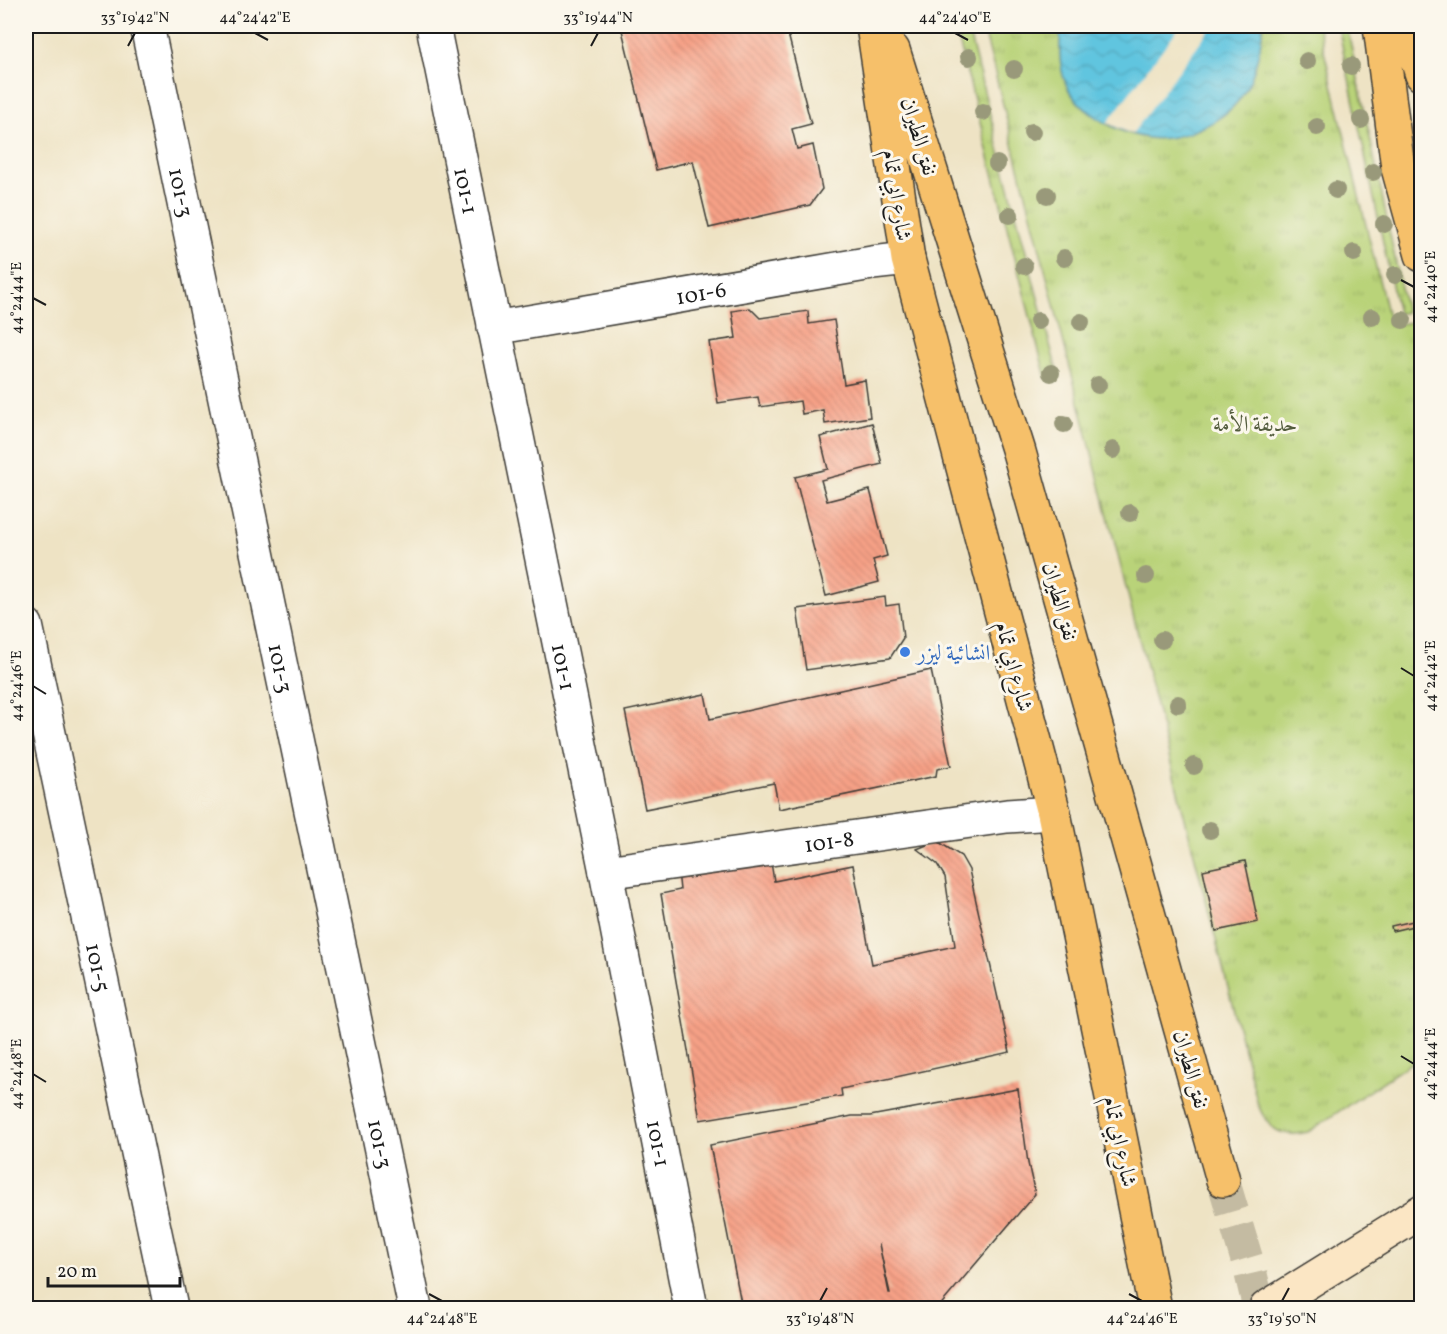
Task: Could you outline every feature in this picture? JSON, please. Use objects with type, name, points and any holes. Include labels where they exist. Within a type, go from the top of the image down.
[{"type":"main road","name":"شارع ابي تمام","points":[[873,26],[908,259],[1054,813],[1155,1308]]},
{"type":"main road","name":"نفق الطيران","points":[[885,26],[1019,452],[1223,1180]]},
{"type":"main road","points":[[1380,26],[1398,168],[1422,255]]},
{"type":"main road","points":[[1406,26],[1422,75]]},
{"type":"main road","points":[[1266,1308],[1422,1211]]},
{"type":"street","name":"101-3","points":[[147,26],[416,1308]]},
{"type":"street","name":"101-1","points":[[433,26],[606,872],[691,1308]]},
{"type":"street","name":"101-6","points":[[494,328],[872,263],[908,259]]},
{"type":"street","name":"101-5","points":[[26,625],[171,1308]]},
{"type":"street","name":"101-8","points":[[606,872],[1007,816],[1054,813]]},
{"type":"green space","points":[[955,26],[967,26],[1058,375],[1046,378]]},
{"type":"green space","name":"حديقة الأمة","points":[[983,26],[1318,26],[1390,325],[1412,322],[1421,355],[1421,1056],[1308,1132],[1290,1134],[1277,1130],[1266,1120],[1258,1105]]},
{"type":"green space","points":[[1338,26],[1347,26],[1406,312],[1398,314]]},
{"type":"water","points":[[1061,26],[1263,26],[1263,28],[1250,81],[1232,108],[1193,132],[1159,139],[1137,136],[1115,128],[1094,116],[1077,101],[1066,84],[1061,68]]},
{"type":"pier","points":[[1180,26],[1212,26],[1132,134],[1107,123]]},
{"type":"building","points":[[621,26],[786,26],[811,124],[792,129],[797,149],[813,145],[822,189],[810,205],[709,228],[693,161],[656,170]]},
{"type":"building","points":[[750,308],[760,318],[808,311],[809,324],[834,320],[844,384],[865,380],[870,417],[825,424],[823,410],[802,414],[800,401],[760,407],[758,397],[718,403],[709,342],[736,338],[732,311]]},
{"type":"building","points":[[872,423],[882,464],[821,480],[827,501],[870,490],[887,556],[873,560],[879,582],[826,596],[795,477],[828,469],[820,437]]},
{"type":"building","points":[[885,597],[886,606],[899,604],[903,638],[890,658],[806,670],[797,609]]},
{"type":"building","points":[[931,670],[951,766],[937,769],[936,776],[779,809],[774,783],[645,809],[625,711],[705,694],[710,719]]},
{"type":"building","points":[[937,841],[961,856],[969,870],[1010,1052],[841,1089],[842,1096],[700,1120],[661,894],[680,890],[678,871],[770,856],[774,881],[853,865],[872,964],[955,946],[945,877],[937,864],[917,849]]},
{"type":"building","points":[[1245,861],[1258,922],[1216,931],[1203,870]]},
{"type":"building","points":[[1422,919],[1422,924],[1392,931],[1391,926]]},
{"type":"building","points":[[1018,1089],[1028,1163],[1035,1194],[938,1308],[742,1308],[710,1145],[852,1116],[870,1116]],"holes":[[[879,1244],[890,1293],[889,1293]]]},
{"type":"tunnel","points":[[1223,1180],[1259,1308]]},
{"type":"place","name":"انشائية ليزر","points":[[905,652]]}]
